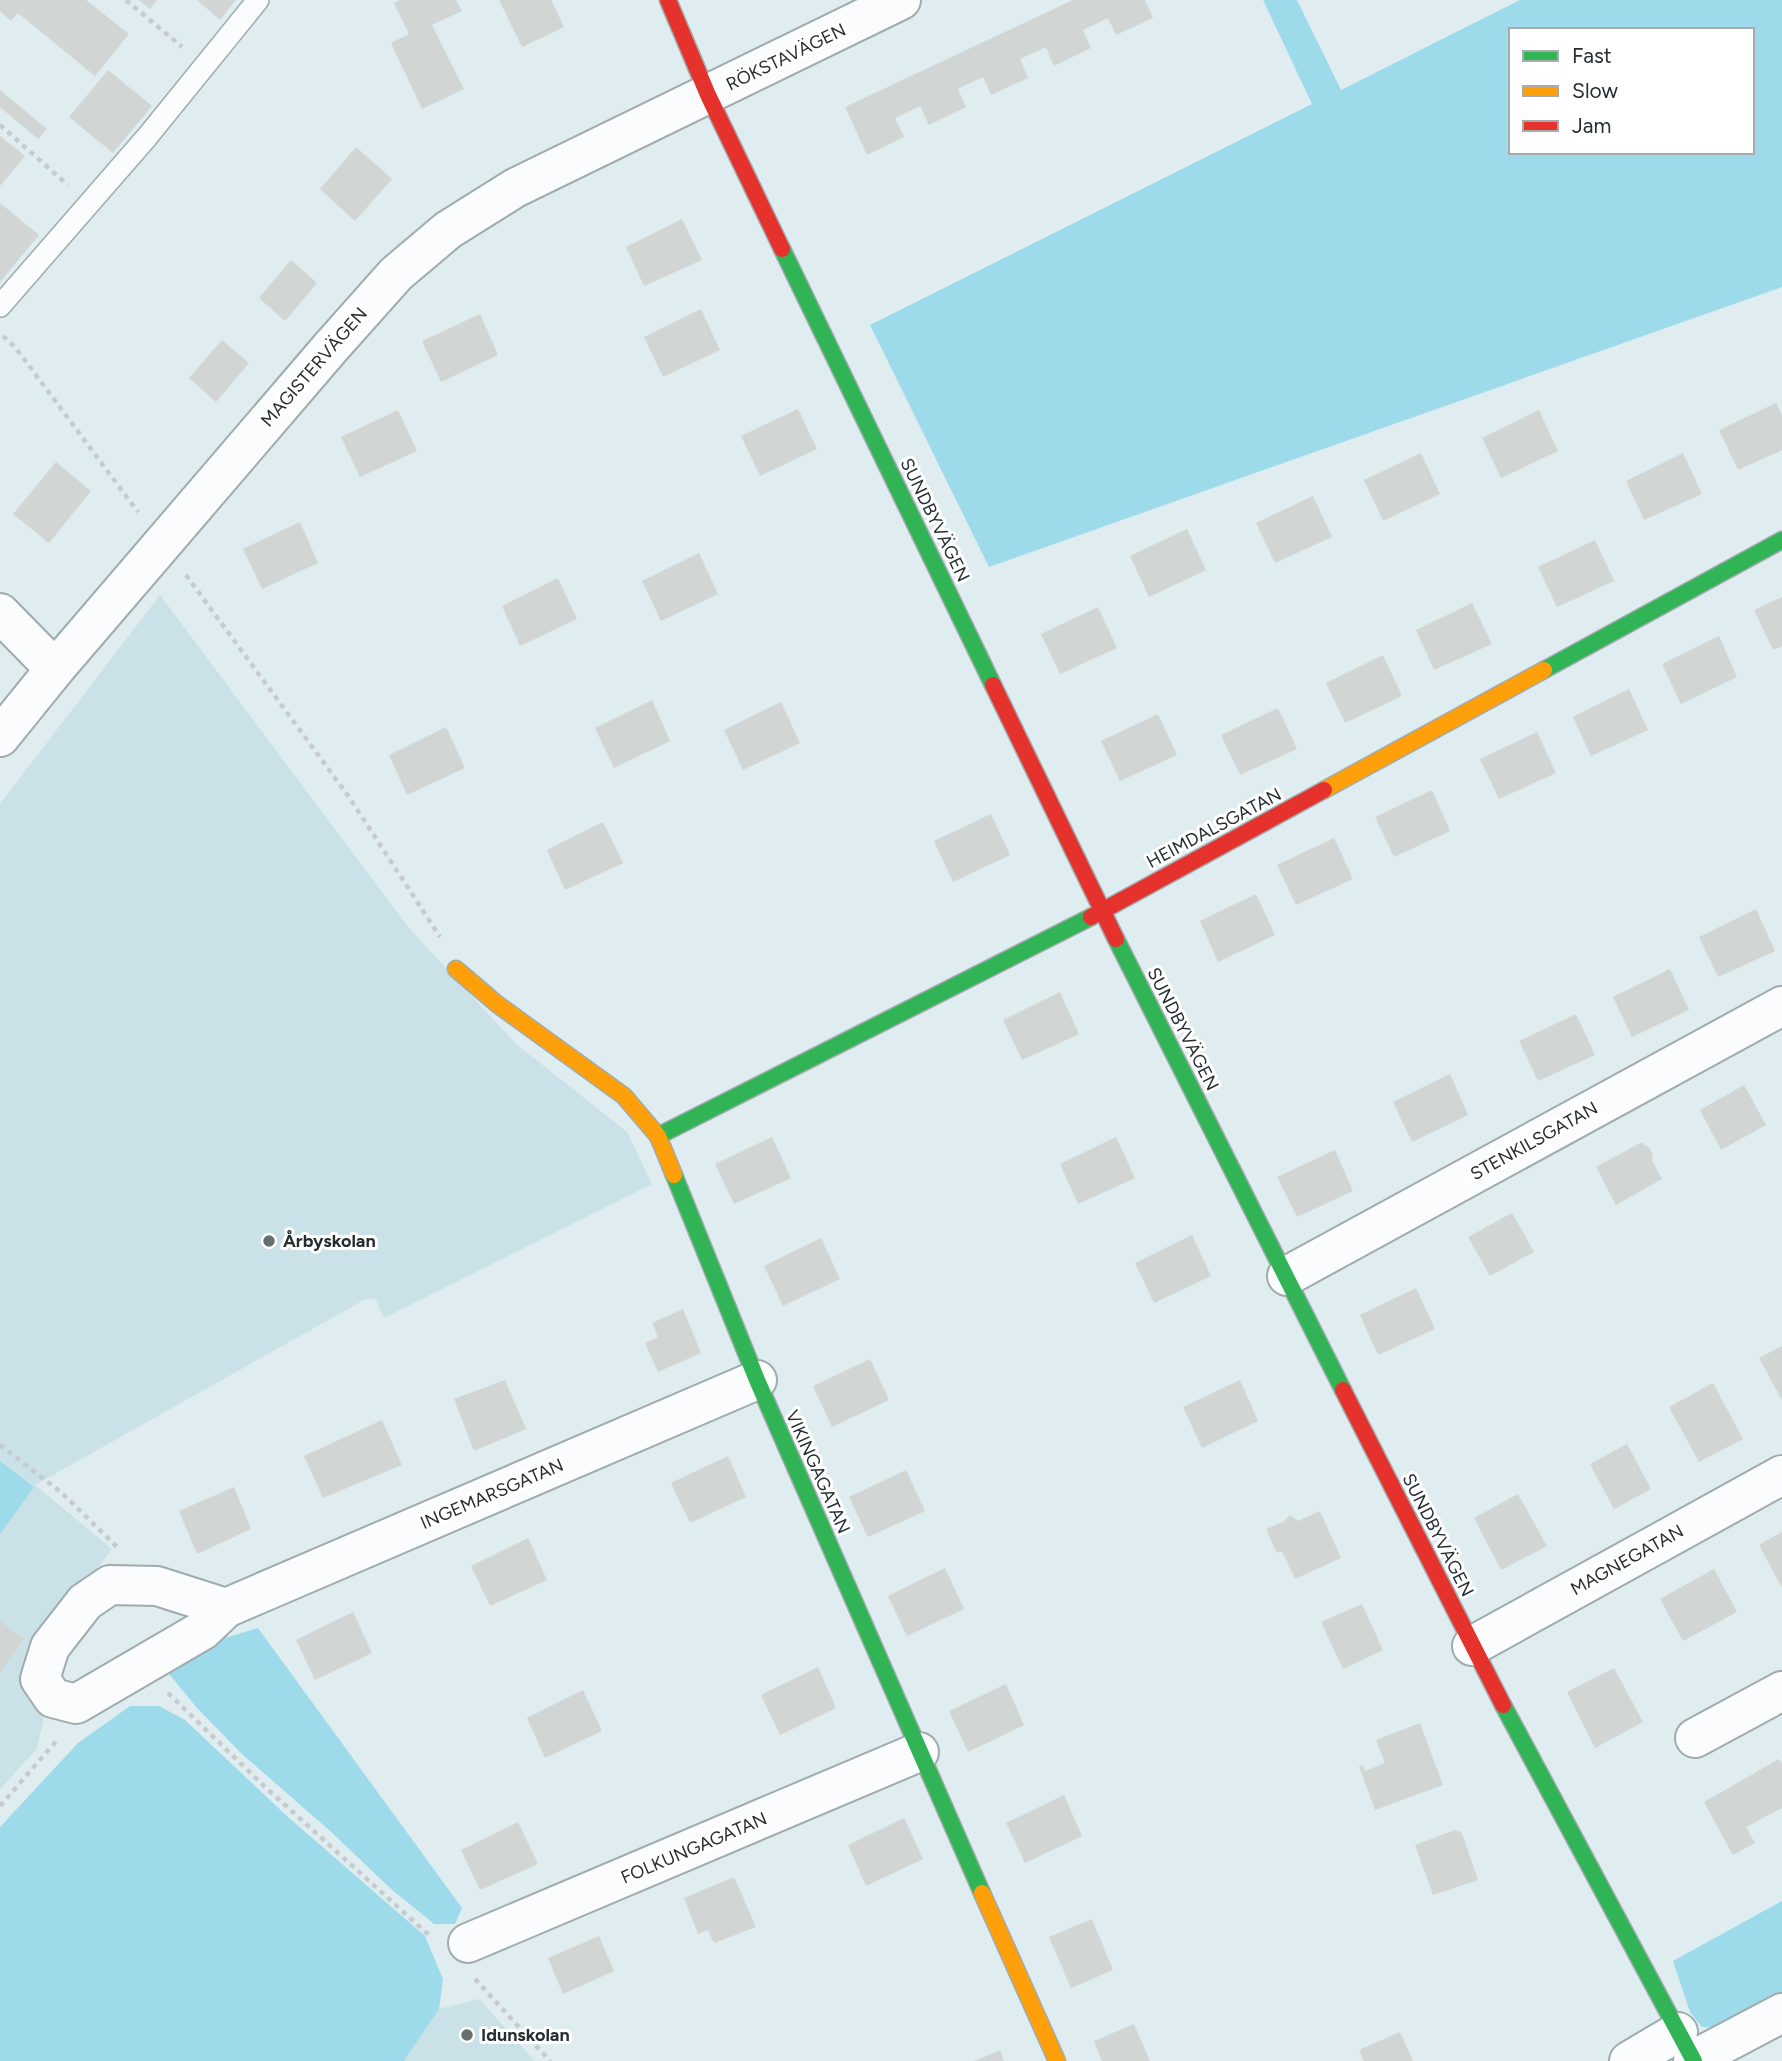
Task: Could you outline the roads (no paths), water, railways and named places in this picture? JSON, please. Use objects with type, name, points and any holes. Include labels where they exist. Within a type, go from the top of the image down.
[{"type":"street","name":"SUNDBYVÄGEN","points":[[668,0],[708,96],[1102,911],[1472,1646],[1688,2051]]},
{"type":"street","name":"RÖKSTAVÄGEN","points":[[708,96],[901,0]]},
{"type":"street","name":"MAGISTERVÄGEN","points":[[0,737],[162,543],[396,274],[449,230],[515,188],[708,96]]},
{"type":"street","name":"HEIMDALSGATAN","points":[[658,1136],[1102,911],[1782,540]]},
{"type":"street","points":[[0,613],[55,669]]},
{"type":"street","name":"VIKINGAGATAN","points":[[456,969],[497,1003],[624,1096],[658,1136],[757,1380],[1057,2061]]},
{"type":"street","name":"STENKILSGATAN","points":[[1287,1276],[1782,1006]]},
{"type":"street","name":"INGEMARSGATAN","points":[[226,1608],[157,1586],[110,1585],[85,1602],[50,1647],[40,1679],[53,1698],[76,1704],[203,1630],[226,1608],[757,1380]]},
{"type":"street","name":"MAGNEGATAN","points":[[1472,1646],[1782,1475]]},
{"type":"street","points":[[1695,1738],[1782,1691]]},
{"type":"street","name":"FOLKUNGAGATAN","points":[[459,1953],[919,1752]]},
{"type":"street","points":[[1629,2061],[1688,2051],[1782,2013]]},
{"type":"lane","points":[[0,306],[258,0]]},
{"type":"place","name":"Årbyskolan","points":[[269,1241]]},
{"type":"place","name":"Idunskolan","points":[[467,2035]]}]
